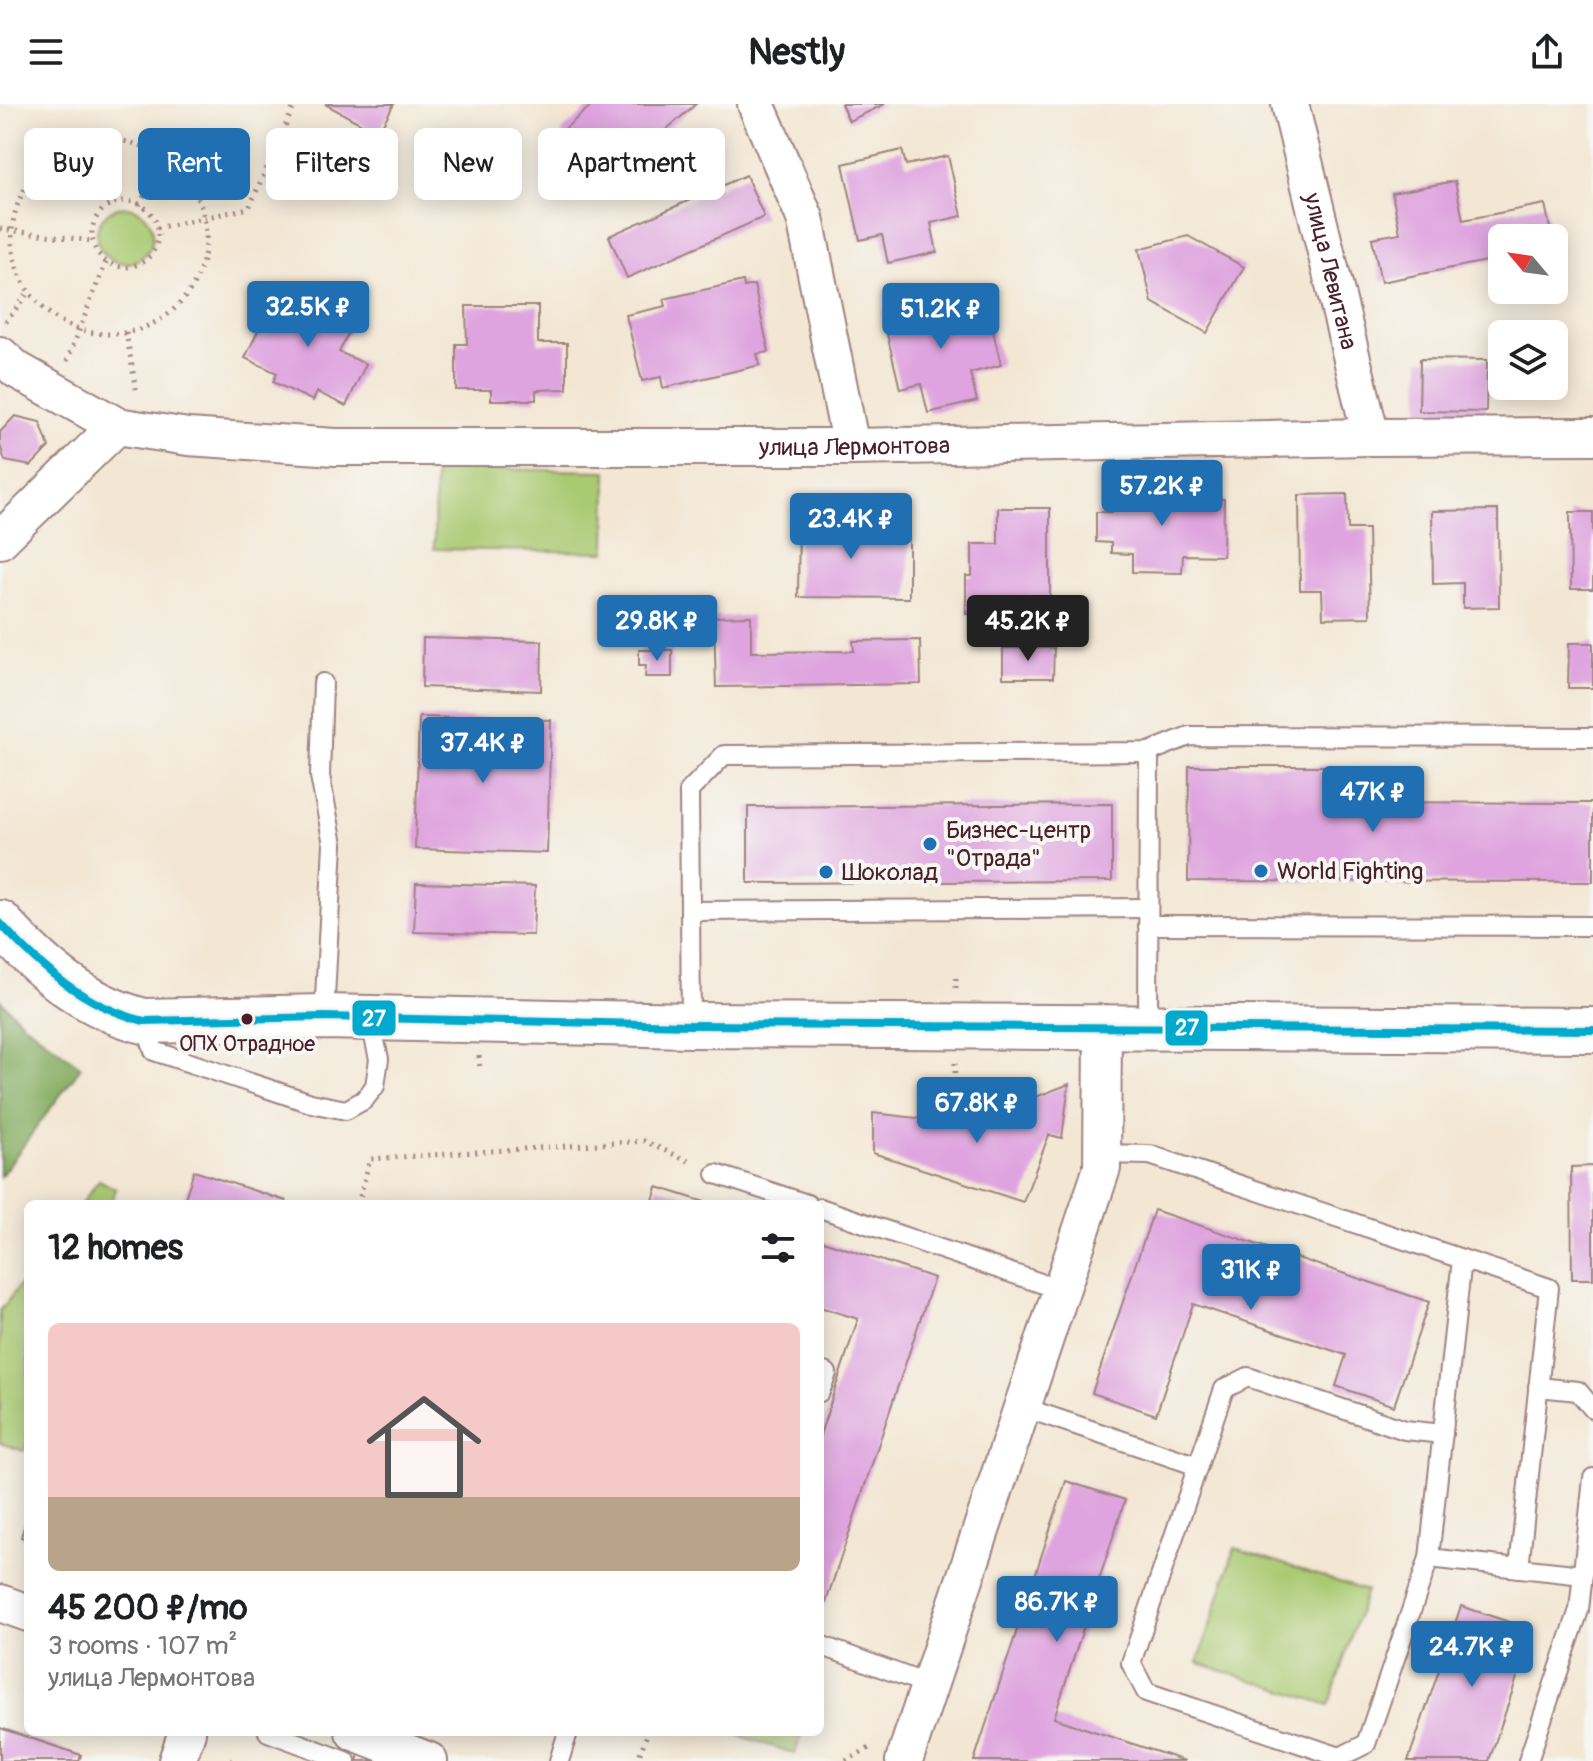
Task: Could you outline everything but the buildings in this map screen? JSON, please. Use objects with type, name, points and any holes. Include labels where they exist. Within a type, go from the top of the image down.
[{"type":"street","points":[[756,104],[805,218],[851,447]]},
{"type":"street","name":"улица Левитана","points":[[1290,104],[1371,437]]},
{"type":"street","name":"улица Лермонтова","points":[[0,355],[17,370],[54,392],[130,428],[188,437],[335,447],[851,447],[1593,436]]},
{"type":"street","points":[[9,519],[130,428]]},
{"type":"street","points":[[0,923],[58,980],[116,1014],[144,1021],[324,1017],[691,1025],[1593,1030]]},
{"type":"street","points":[[904,1761],[1102,1168],[1103,1027]]},
{"type":"street","points":[[0,1603],[24,1612]]},
{"type":"street","points":[[177,1761],[186,1736]]},
{"type":"street","points":[[364,1736],[429,1761]]},
{"type":"lane","points":[[323,683],[320,776],[333,844],[324,1017]]},
{"type":"lane","points":[[691,1025],[689,791],[724,755],[1149,752],[1189,736],[1593,737]]},
{"type":"lane","points":[[1148,1027],[1149,752]]},
{"type":"lane","points":[[690,911],[1593,926]]},
{"type":"lane","points":[[144,1021],[154,1051],[311,1103],[346,1110],[364,1100],[375,1086],[379,1059],[370,1019]]},
{"type":"lane","points":[[1102,1154],[1150,1155],[1549,1288],[1519,1568]]},
{"type":"lane","points":[[716,1174],[795,1200]]},
{"type":"lane","points":[[824,1209],[1061,1290]]},
{"type":"lane","points":[[1443,1434],[1405,1430],[1248,1377],[1224,1389],[1131,1663],[1146,1692],[1340,1757],[1366,1744],[1429,1558],[1443,1434],[1462,1259]]},
{"type":"lane","points":[[1538,1387],[1578,1391],[1593,1409]]},
{"type":"lane","points":[[1022,1407],[1198,1466]]},
{"type":"lane","points":[[1528,1761],[1579,1610],[1593,1478]]},
{"type":"lane","points":[[1429,1558],[1583,1575]]},
{"type":"lane","points":[[824,1646],[929,1685]]},
{"type":"lane","points":[[279,1736],[346,1761]]},
{"type":"lane","points":[[559,1761],[567,1736]]},
{"type":"path","points":[[157,228],[249,208],[295,104]]},
{"type":"path","points":[[138,145],[104,140],[62,152],[44,165],[30,181],[20,200],[13,231],[16,264],[29,291],[53,317],[93,333],[126,332],[156,322],[174,309],[189,293],[205,253],[204,218],[198,200]]},
{"type":"path","points":[[139,205],[142,200]]},
{"type":"path","points":[[118,201],[139,205],[153,216],[157,228],[157,241],[152,253],[143,262],[131,267],[118,267],[106,262],[97,253],[92,241],[92,227],[97,216],[106,206],[118,201]]},
{"type":"path","points":[[0,229],[92,241]]},
{"type":"path","points":[[54,392],[106,262]]},
{"type":"path","points":[[0,330],[29,291]]},
{"type":"path","points":[[126,332],[130,428]]},
{"type":"path","points":[[956,976],[956,989]]},
{"type":"path","points":[[955,1057],[955,1089]]},
{"type":"path","points":[[359,1200],[370,1159],[644,1141],[716,1174]]},
{"type":"path","points":[[637,1761],[646,1736]]},
{"type":"green space","points":[[125,207],[145,215],[153,235],[145,255],[125,263],[105,255],[97,235],[105,215]]},
{"type":"green space","points":[[435,468],[607,471],[606,552],[434,549]]},
{"type":"green space","points":[[0,1000],[23,1023],[81,1067],[0,1177]]},
{"type":"green space","points":[[99,1180],[116,1189],[112,1200],[84,1200]]},
{"type":"green space","points":[[24,1279],[24,1451],[0,1443],[0,1311]]},
{"type":"green space","points":[[1235,1548],[1366,1591],[1329,1705],[1198,1663]]},
{"type":"green space","points":[[741,1736],[801,1736],[795,1754]]},
{"type":"transit line","name":"27","points":[[0,923],[31,955],[65,983],[102,1006],[144,1021],[324,1017],[691,1025],[1593,1030]]},
{"type":"place","name":"Бизнес-центр \"Отрада\"","points":[[930,844]]},
{"type":"place","name":"World Fighting","points":[[1261,871]]},
{"type":"place","name":"Шоколад","points":[[826,872]]},
{"type":"place","name":"ОПХ Отрадное","points":[[247,1019]]}]
